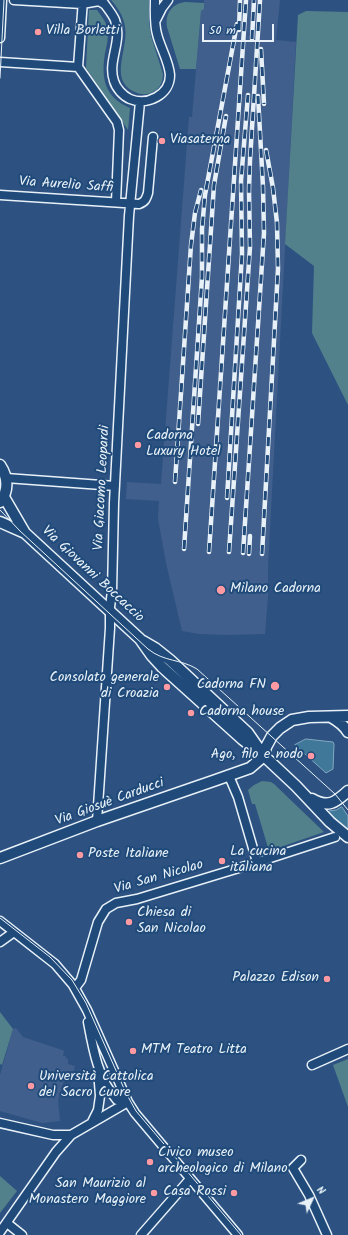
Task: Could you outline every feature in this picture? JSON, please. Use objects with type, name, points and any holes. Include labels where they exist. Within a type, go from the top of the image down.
[{"type":"street","points":[[0,38],[2,0]]},
{"type":"street","points":[[14,0],[103,2],[115,20],[117,28],[118,38],[113,65],[114,82],[118,90],[123,94],[140,102],[157,97],[167,87],[169,81],[170,73],[157,35],[155,0]]},
{"type":"street","points":[[155,21],[168,0]]},
{"type":"street","points":[[82,2],[78,67],[118,125],[119,130],[116,202]]},
{"type":"street","points":[[0,62],[78,67]]},
{"type":"street","name":"Via Giacomo Leopardi","points":[[97,821],[112,591],[115,486],[130,203],[140,102]]},
{"type":"street","points":[[130,203],[139,204],[143,203],[146,199],[148,193],[153,137]]},
{"type":"street","name":"Via Aurelio Saffi","points":[[0,195],[130,203]]},
{"type":"street","points":[[0,465],[6,478],[6,492],[2,500]]},
{"type":"street","points":[[6,478],[115,486]]},
{"type":"street","name":"Via Giovanni Boccaccio","points":[[2,500],[25,533],[140,639],[162,667],[296,786]]},
{"type":"street","name":"Via Giovanni Boccaccio","points":[[0,522],[25,533]]},
{"type":"street","points":[[264,756],[266,747],[272,736],[280,728],[292,720],[309,717],[348,716]]},
{"type":"street","points":[[331,717],[346,728],[348,732]]},
{"type":"street","name":"Via Giosuè Carducci","points":[[0,858],[97,821],[250,768],[264,756]]},
{"type":"street","points":[[229,776],[238,797],[256,862],[335,837]]},
{"type":"street","points":[[296,786],[309,797],[319,803],[326,804],[330,804],[339,799],[348,791]]},
{"type":"street","points":[[296,786],[330,822],[348,838]]},
{"type":"street","name":"Via San Nicolao","points":[[75,988],[81,980],[98,922],[106,909],[116,904],[137,899],[256,862]]},
{"type":"street","points":[[0,921],[55,964],[75,988],[87,1010],[128,1102],[143,1123],[238,1235]]},
{"type":"street","points":[[0,942],[14,932]]},
{"type":"street","points":[[87,1010],[98,1065],[100,1096],[98,1110],[92,1122]]},
{"type":"street","points":[[312,1065],[348,1048]]},
{"type":"street","points":[[98,1065],[114,1097],[117,1100],[128,1102]]},
{"type":"street","points":[[0,1232],[56,1152],[70,1135],[128,1102]]},
{"type":"street","points":[[0,1123],[54,1135],[70,1135]]},
{"type":"street","points":[[301,1160],[293,1168],[309,1195],[327,1235]]},
{"type":"street","points":[[141,1235],[190,1179]]},
{"type":"street","points":[[7,1223],[22,1235]]},
{"type":"shaded area","points":[[204,0],[280,0],[276,40],[296,42],[265,634],[226,635],[199,634],[182,631],[166,563],[158,519],[159,501],[126,499],[127,482],[161,484],[189,117],[192,117],[201,11],[204,9]]},
{"type":"shaded area","points":[[306,739],[333,742],[333,769],[326,773],[295,745]]},
{"type":"shaded area","points":[[342,807],[348,816],[348,831],[328,812]]},
{"type":"shaded area","name":"Università Cattolica del Sacro Cuore","points":[[16,1028],[23,1037],[64,1051],[63,1056],[65,1056],[68,1060],[68,1064],[75,1066],[73,1074],[66,1073],[59,1097],[60,1121],[42,1123],[0,1111],[0,1075],[13,1029]]},
{"type":"green space","points":[[111,0],[149,0],[149,22],[151,36],[163,74],[161,84],[158,89],[153,92],[148,94],[137,93],[127,87],[123,80],[121,63],[125,27],[120,13]]},
{"type":"green space","points":[[185,2],[204,3],[204,9],[201,11],[196,69],[180,69],[167,27],[167,17],[170,10],[176,5]]},
{"type":"green space","points":[[89,10],[97,10],[108,31],[104,62],[104,78],[106,86],[115,98],[121,104],[130,108],[128,130],[86,68]]},
{"type":"green space","points":[[306,11],[348,12],[348,405],[312,333],[314,266],[285,244],[298,15]]},
{"type":"green space","points":[[262,781],[271,782],[274,784],[324,832],[269,851],[255,804],[252,804],[248,790]]},
{"type":"green space","points":[[0,1012],[13,1029],[2,1065],[0,1064]]},
{"type":"green space","points":[[348,1059],[348,1107],[333,1065]]},
{"type":"green space","points":[[0,1176],[17,1191],[0,1213]]},
{"type":"tram line","points":[[0,78],[4,0]]},
{"type":"tram line","points":[[0,510],[20,531],[148,649],[160,656],[185,663],[197,669],[335,794],[348,810]]},
{"type":"tram line","points":[[0,918],[50,957],[72,980],[86,1003],[126,1093],[136,1111],[241,1235]]},
{"type":"railway","points":[[239,30],[240,0]]},
{"type":"railway","points":[[209,552],[246,0]]},
{"type":"railway","points":[[252,39],[254,0]]},
{"type":"railway","points":[[229,552],[250,247],[250,160],[260,0]]},
{"type":"railway","points":[[184,549],[202,277],[202,229],[205,195],[237,24]]},
{"type":"railway","points":[[261,49],[264,104]]},
{"type":"railway","points":[[227,498],[242,254],[241,181],[248,95]]},
{"type":"railway","points":[[243,553],[264,233],[258,96]]},
{"type":"railway","points":[[198,424],[214,185],[226,116]]},
{"type":"railway","points":[[262,554],[278,269],[277,223],[273,188],[266,150]]},
{"type":"railway","points":[[175,482],[191,245],[195,213],[201,190]]},
{"type":"railway","points":[[249,554],[250,536]]},
{"type":"place","name":"Villa Borletti","points":[[38,32]]},
{"type":"place","name":"Viasaterna","points":[[162,141]]},
{"type":"place","name":"Cadorna Luxury Hotel","points":[[138,445]]},
{"type":"place","name":"Milano Cadorna","points":[[221,590]]},
{"type":"place","name":"Cadorna FN","points":[[275,686]]},
{"type":"place","name":"Consolato generale di Croazia","points":[[167,687]]},
{"type":"place","name":"Cadorna house","points":[[191,713]]},
{"type":"place","name":"Ago, filo e nodo","points":[[311,756]]},
{"type":"place","name":"Poste Italiane","points":[[80,855]]},
{"type":"place","name":"La cucina italiana","points":[[222,861]]},
{"type":"place","name":"Chiesa di San Nicolao","points":[[129,922]]},
{"type":"place","name":"Palazzo Edison","points":[[327,979]]},
{"type":"place","name":"MTM Teatro Litta","points":[[133,1051]]},
{"type":"place","name":"Università Cattolica del Sacro Cuore","points":[[31,1086]]},
{"type":"place","name":"Civico museo archeologico di Milano","points":[[150,1162]]},
{"type":"place","name":"San Maurizio al Monastero Maggiore","points":[[154,1193]]},
{"type":"place","name":"Casa Rossi","points":[[234,1193]]}]
